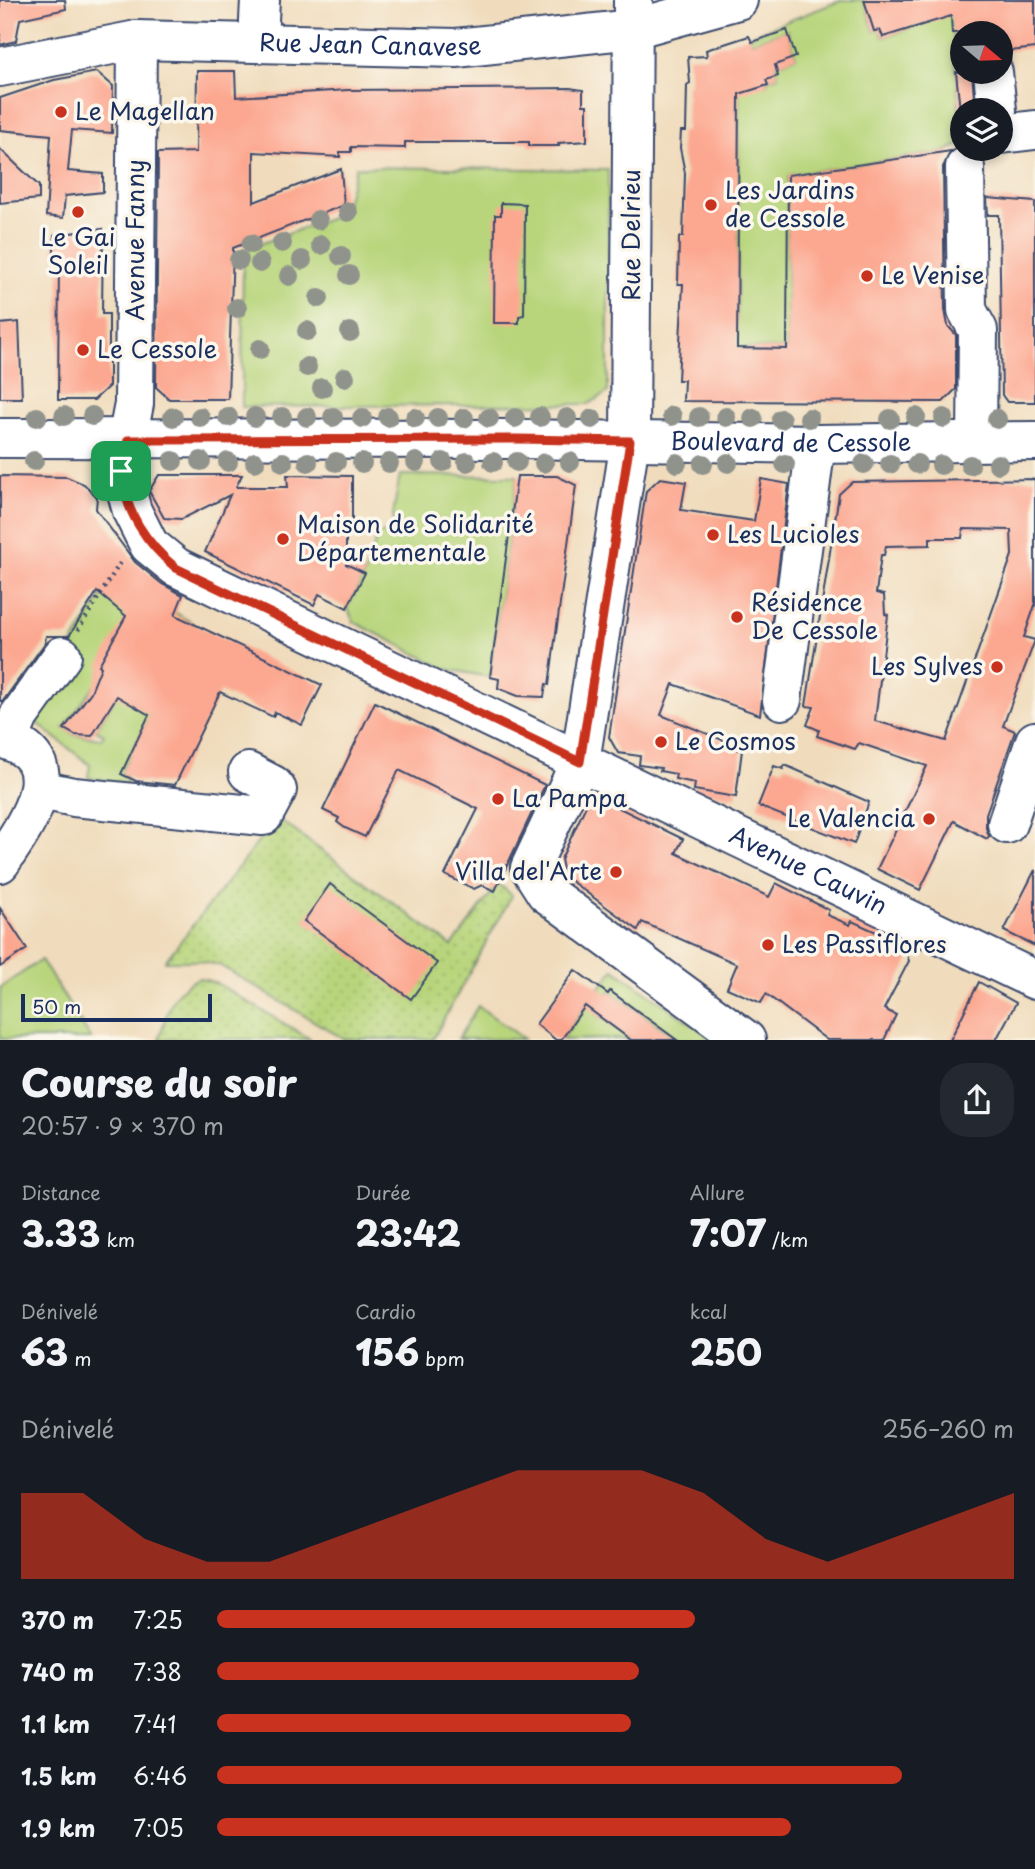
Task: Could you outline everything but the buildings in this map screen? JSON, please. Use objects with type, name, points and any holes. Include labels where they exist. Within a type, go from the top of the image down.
[{"type":"street","points":[[258,41],[260,0]]},
{"type":"street","name":"Rue Jean Canavese","points":[[0,67],[137,40],[456,48],[633,14],[738,0]]},
{"type":"street","name":"Rue Delrieu","points":[[633,14],[630,441],[580,762],[530,868],[546,893],[746,1040]]},
{"type":"street","name":"Avenue Fanny","points":[[137,40],[134,404],[121,471],[126,494],[140,529]]},
{"type":"street","points":[[1013,133],[1035,130]]},
{"type":"street","points":[[965,167],[967,310],[978,330],[977,441]]},
{"type":"street","name":"Boulevard de Cessole","points":[[0,438],[816,443],[1035,441]]},
{"type":"street","points":[[782,700],[816,443]]},
{"type":"street","name":"Avenue Cauvin","points":[[140,529],[149,545],[176,568],[1035,980]]},
{"type":"street","points":[[0,863],[26,823],[40,790],[40,771],[34,758],[4,739],[62,656]]},
{"type":"street","points":[[1007,824],[1035,741]]},
{"type":"street","points":[[40,790],[74,797],[263,816],[277,790],[273,785],[248,772]]},
{"type":"path","points":[[62,656],[140,529]]},
{"type":"green space","points":[[842,0],[864,0],[874,31],[880,30],[883,37],[918,26],[951,10],[950,84],[957,84],[958,98],[950,98],[950,149],[788,175],[787,349],[732,348],[737,318],[739,90],[767,85],[767,80],[778,76],[775,65],[796,57],[787,30],[752,42],[749,36]]},
{"type":"green space","points":[[356,167],[608,170],[608,392],[589,404],[242,407],[243,250],[343,214]]},
{"type":"green space","points":[[400,475],[517,476],[490,677],[446,669],[354,622],[347,608],[365,573],[378,533],[393,534],[393,514]]},
{"type":"green space","points":[[115,575],[194,624],[121,774],[126,777],[127,783],[88,778],[90,765],[28,716]],"holes":[[[94,686],[115,698],[96,730],[104,734],[101,739],[75,735],[64,728]]]},
{"type":"green space","points":[[277,818],[452,946],[498,884],[512,895],[433,1039],[344,1039],[219,965],[199,961],[165,961]]},
{"type":"green space","points":[[41,960],[91,1039],[0,1039],[0,988]]},
{"type":"green space","points":[[614,969],[713,1039],[677,1039],[610,991],[595,1013],[631,1039],[561,1040]]},
{"type":"green space","points":[[199,978],[216,983],[310,1039],[159,1039],[176,995]]},
{"type":"green space","points":[[478,1006],[524,1039],[458,1039]]},
{"type":"place","name":"Le Magellan","points":[[61,112]]},
{"type":"place","name":"Les Jardins de Cessole","points":[[711,205]]},
{"type":"place","name":"Le Gai Soleil","points":[[78,212]]},
{"type":"place","name":"Le Venise","points":[[867,276]]},
{"type":"place","name":"Le Cessole","points":[[83,350]]},
{"type":"place","name":"Les Lucioles","points":[[713,535]]},
{"type":"place","name":"Maison de Solidarité Départementale","points":[[283,539]]},
{"type":"place","name":"Résidence De Cessole","points":[[737,617]]},
{"type":"place","name":"Les Sylves","points":[[997,667]]},
{"type":"place","name":"Le Cosmos","points":[[661,742]]},
{"type":"place","name":"La Pampa","points":[[498,799]]},
{"type":"place","name":"Le Valencia","points":[[929,819]]},
{"type":"place","name":"Villa del'Arte","points":[[616,872]]},
{"type":"place","name":"Les Passiflores","points":[[768,945]]},
{"type":"route","points":[[128,440],[630,441],[580,762],[176,568],[149,545],[132,512],[121,471],[128,440]]}]
